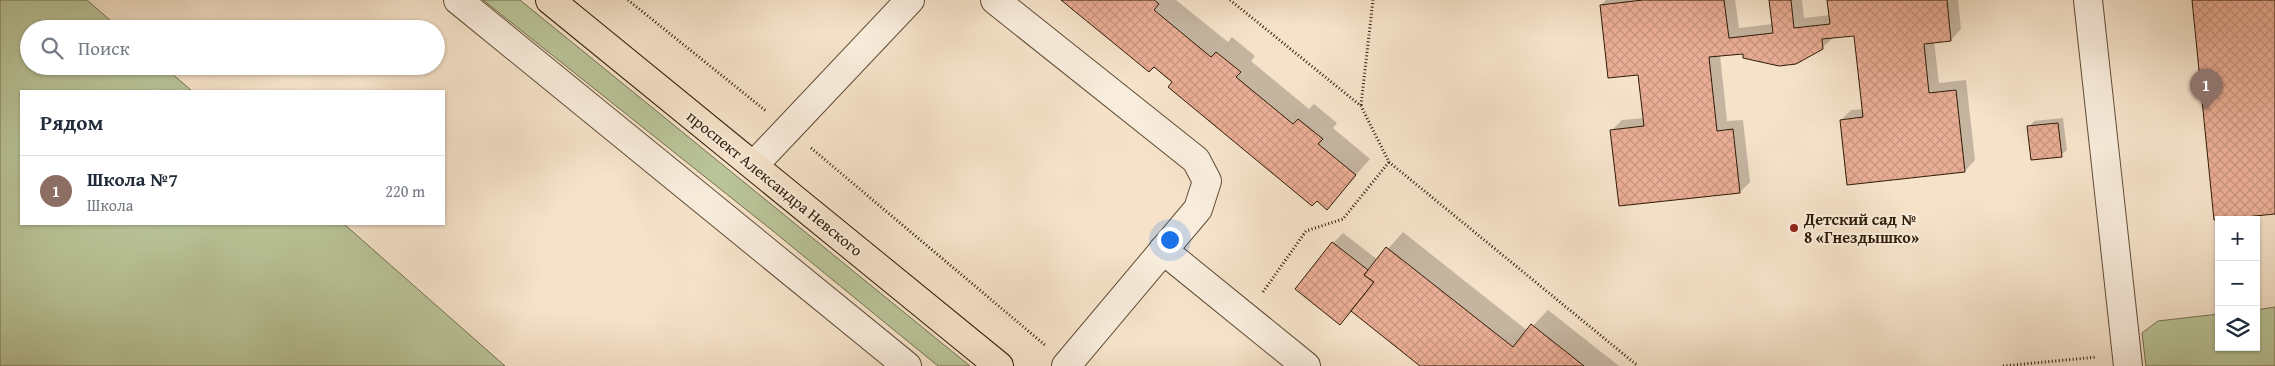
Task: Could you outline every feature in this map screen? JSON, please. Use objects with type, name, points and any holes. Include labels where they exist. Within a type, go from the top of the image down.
[{"type":"main road","name":"проспект Александра Невского","points":[[550,0],[1000,366]]},
{"type":"lane","points":[[458,0],[907,366]]},
{"type":"lane","points":[[754,166],[910,0]]},
{"type":"lane","points":[[995,0],[1196,160],[1207,181],[1198,209],[1067,365]]},
{"type":"lane","points":[[2088,0],[2127,360]]},
{"type":"lane","points":[[1163,250],[1306,366]]},
{"type":"path","points":[[628,0],[788,129],[1067,365]]},
{"type":"path","points":[[1230,0],[1361,106],[1389,162],[1638,366]]},
{"type":"path","points":[[1361,106],[1373,0]]},
{"type":"path","points":[[1245,317],[1306,231],[1344,219],[1389,162]]},
{"type":"path","points":[[2003,366],[2127,360]]},
{"type":"green space","points":[[0,0],[87,0],[110,20],[20,20],[20,75],[173,75],[191,90],[20,90],[20,225],[345,225],[505,366],[0,366]]},
{"type":"green space","points":[[483,0],[520,0],[970,366],[938,366],[773,231]]},
{"type":"green space","points":[[2275,307],[2275,366],[2146,366],[2142,333],[2158,321],[2215,314],[2215,351],[2260,351],[2260,309]]},
{"type":"building","points":[[1061,0],[1154,0],[1159,4],[1154,10],[1211,57],[1216,52],[1241,72],[1236,77],[1293,124],[1298,119],[1323,139],[1318,144],[1356,175],[1327,210],[1317,201],[1312,206],[1168,87],[1172,82],[1154,67],[1149,72]]},
{"type":"building","points":[[1643,0],[1724,0],[1729,38],[1773,33],[1769,0],[1791,0],[1794,28],[1830,24],[1827,0],[1947,0],[1951,41],[1924,44],[1929,93],[1956,90],[1965,172],[1847,185],[1840,120],[1863,117],[1854,36],[1822,39],[1823,49],[1796,64],[1779,66],[1743,58],[1743,54],[1709,57],[1717,131],[1733,129],[1740,193],[1619,206],[1610,130],[1644,126],[1638,75],[1608,78],[1600,5]]},
{"type":"building","points":[[2192,0],[2275,0],[2275,214],[2215,216],[2214,220]]},
{"type":"building","points":[[2058,123],[2062,157],[2031,160],[2027,126]]},
{"type":"building","points":[[1332,242],[1368,270],[1364,275],[1374,282],[1340,325],[1295,289]]},
{"type":"building","points":[[1386,247],[1513,347],[1531,324],[1584,366],[1420,366],[1351,311],[1374,282],[1364,275]]},
{"type":"place","name":"Школа №7","points":[[2206,110]]},
{"type":"place","name":"Детский сад № 8 «Гнездышко»","points":[[1794,228]]}]
